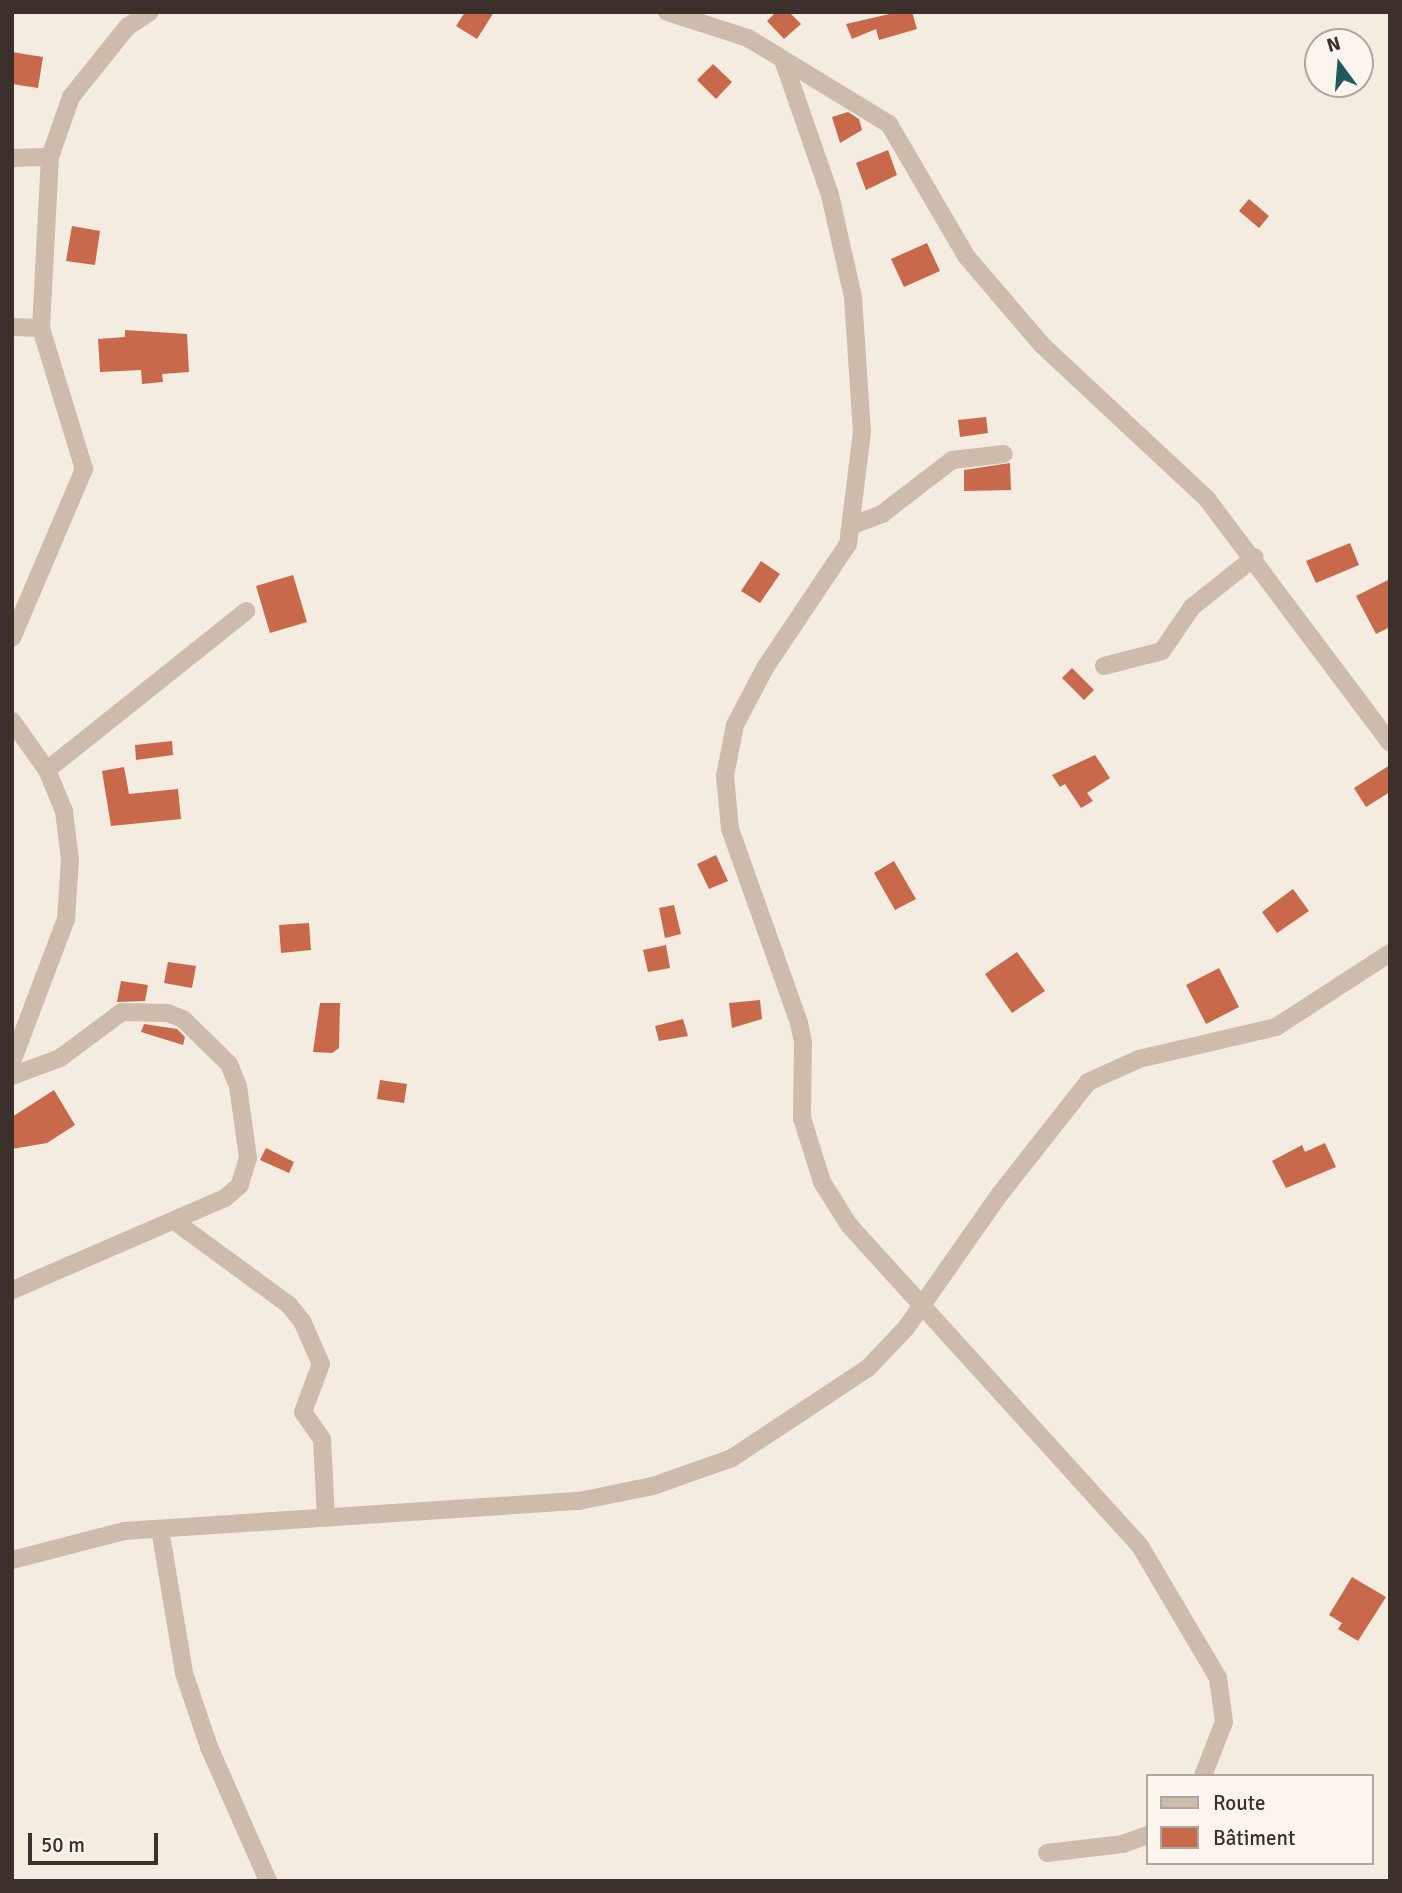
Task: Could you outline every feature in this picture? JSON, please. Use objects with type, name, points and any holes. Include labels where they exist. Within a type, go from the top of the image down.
[{"type":"street","points":[[12,638],[84,469],[41,328],[50,157],[71,97],[127,27],[150,12]]},
{"type":"street","points":[[667,12],[708,17],[889,124],[966,256],[1042,345],[1150,440],[1255,557],[1390,743]]},
{"type":"street","points":[[783,60],[830,195],[853,298],[862,432],[855,524],[838,565],[765,668],[735,725],[725,776],[725,806],[801,1033],[802,1118],[822,1182],[849,1226],[1140,1546],[1187,1620],[1218,1678],[1224,1722],[1204,1774]]},
{"type":"street","points":[[12,159],[50,157]]},
{"type":"street","points":[[12,327],[41,328]]},
{"type":"street","points":[[855,524],[882,514],[953,460],[1004,454]]},
{"type":"street","points":[[1104,666],[1161,652],[1192,607],[1255,557]]},
{"type":"street","points":[[47,770],[246,611]]},
{"type":"street","points":[[12,721],[47,770],[64,811],[70,860],[66,919],[12,1062]]},
{"type":"street","points":[[12,1560],[62,1544],[160,1529],[579,1502],[653,1486],[732,1458],[868,1368],[924,1306],[1000,1194],[1088,1082],[1139,1059],[1276,1027],[1390,953]]},
{"type":"street","points":[[12,1076],[60,1058],[122,1012],[137,1010],[183,1018],[220,1051],[238,1086],[248,1158],[240,1185],[225,1198],[177,1223],[12,1290]]},
{"type":"street","points":[[177,1223],[289,1305],[302,1321],[321,1364],[303,1412],[322,1439],[326,1518]]},
{"type":"street","points":[[160,1529],[184,1673],[209,1746],[268,1881]]},
{"type":"street","points":[[1047,1853],[1123,1844],[1146,1836]]},
{"type":"building","points":[[465,12],[494,12],[477,39],[456,26]]},
{"type":"building","points":[[776,12],[789,12],[801,24],[784,39],[767,21]]},
{"type":"building","points":[[898,12],[912,12],[917,29],[879,40],[876,29],[852,39],[846,24]]},
{"type":"building","points":[[12,52],[43,57],[38,88],[12,84]]},
{"type":"building","points":[[713,64],[732,82],[716,99],[697,80]]},
{"type":"building","points":[[848,112],[859,119],[862,130],[840,143],[832,117]]},
{"type":"building","points":[[888,150],[897,175],[866,190],[856,163]]},
{"type":"building","points":[[1249,199],[1269,216],[1259,228],[1239,211]]},
{"type":"building","points":[[72,226],[100,231],[95,265],[66,261]]},
{"type":"building","points":[[927,243],[940,271],[904,287],[891,259]]},
{"type":"building","points":[[125,330],[187,334],[189,372],[162,374],[163,382],[142,384],[141,370],[100,372],[98,339],[125,337]]},
{"type":"building","points":[[986,417],[988,433],[960,437],[958,420]]},
{"type":"building","points":[[1010,463],[1011,490],[964,491],[964,470]]},
{"type":"building","points":[[1350,543],[1359,565],[1316,583],[1306,561]]},
{"type":"building","points":[[761,561],[780,574],[760,603],[741,591]]},
{"type":"building","points":[[293,575],[307,622],[270,633],[256,586]]},
{"type":"building","points":[[1390,579],[1390,627],[1376,634],[1356,596]]},
{"type":"building","points":[[1072,668],[1094,690],[1084,700],[1062,678]]},
{"type":"building","points":[[172,741],[173,755],[136,760],[135,745]]},
{"type":"building","points":[[1095,755],[1110,778],[1087,793],[1093,801],[1081,808],[1065,784],[1060,787],[1052,775]]},
{"type":"building","points":[[1390,765],[1390,792],[1366,807],[1354,788]]},
{"type":"building","points":[[124,767],[129,794],[178,789],[181,819],[111,826],[102,771]]},
{"type":"building","points":[[716,855],[728,881],[709,889],[697,864]]},
{"type":"building","points":[[894,861],[916,899],[895,910],[874,873]]},
{"type":"building","points":[[1293,889],[1309,911],[1277,933],[1262,912]]},
{"type":"building","points":[[674,905],[681,934],[665,938],[659,908]]},
{"type":"building","points":[[309,923],[311,950],[281,953],[279,925]]},
{"type":"building","points":[[666,945],[670,968],[648,972],[643,950]]},
{"type":"building","points":[[1017,952],[1045,991],[1012,1013],[985,974]]},
{"type":"building","points":[[168,962],[196,966],[192,988],[164,983]]},
{"type":"building","points":[[1219,968],[1239,1007],[1206,1024],[1186,985]]},
{"type":"building","points":[[121,981],[148,985],[145,1001],[117,1002]]},
{"type":"building","points":[[760,1000],[762,1019],[732,1028],[729,1003]]},
{"type":"building","points":[[320,1003],[340,1003],[339,1048],[332,1053],[313,1052]]},
{"type":"building","points":[[683,1019],[688,1036],[659,1041],[655,1026]]},
{"type":"building","points":[[144,1024],[177,1029],[185,1037],[183,1045],[141,1032]]},
{"type":"building","points":[[380,1080],[407,1084],[404,1103],[377,1099]]},
{"type":"building","points":[[54,1090],[75,1125],[47,1143],[12,1149],[12,1117]]},
{"type":"building","points":[[1325,1143],[1336,1167],[1286,1188],[1272,1161],[1302,1145],[1305,1152]]},
{"type":"building","points":[[266,1148],[294,1162],[289,1173],[260,1160]]},
{"type":"building","points":[[1352,1577],[1386,1597],[1358,1641],[1338,1629],[1342,1623],[1329,1615]]}]
